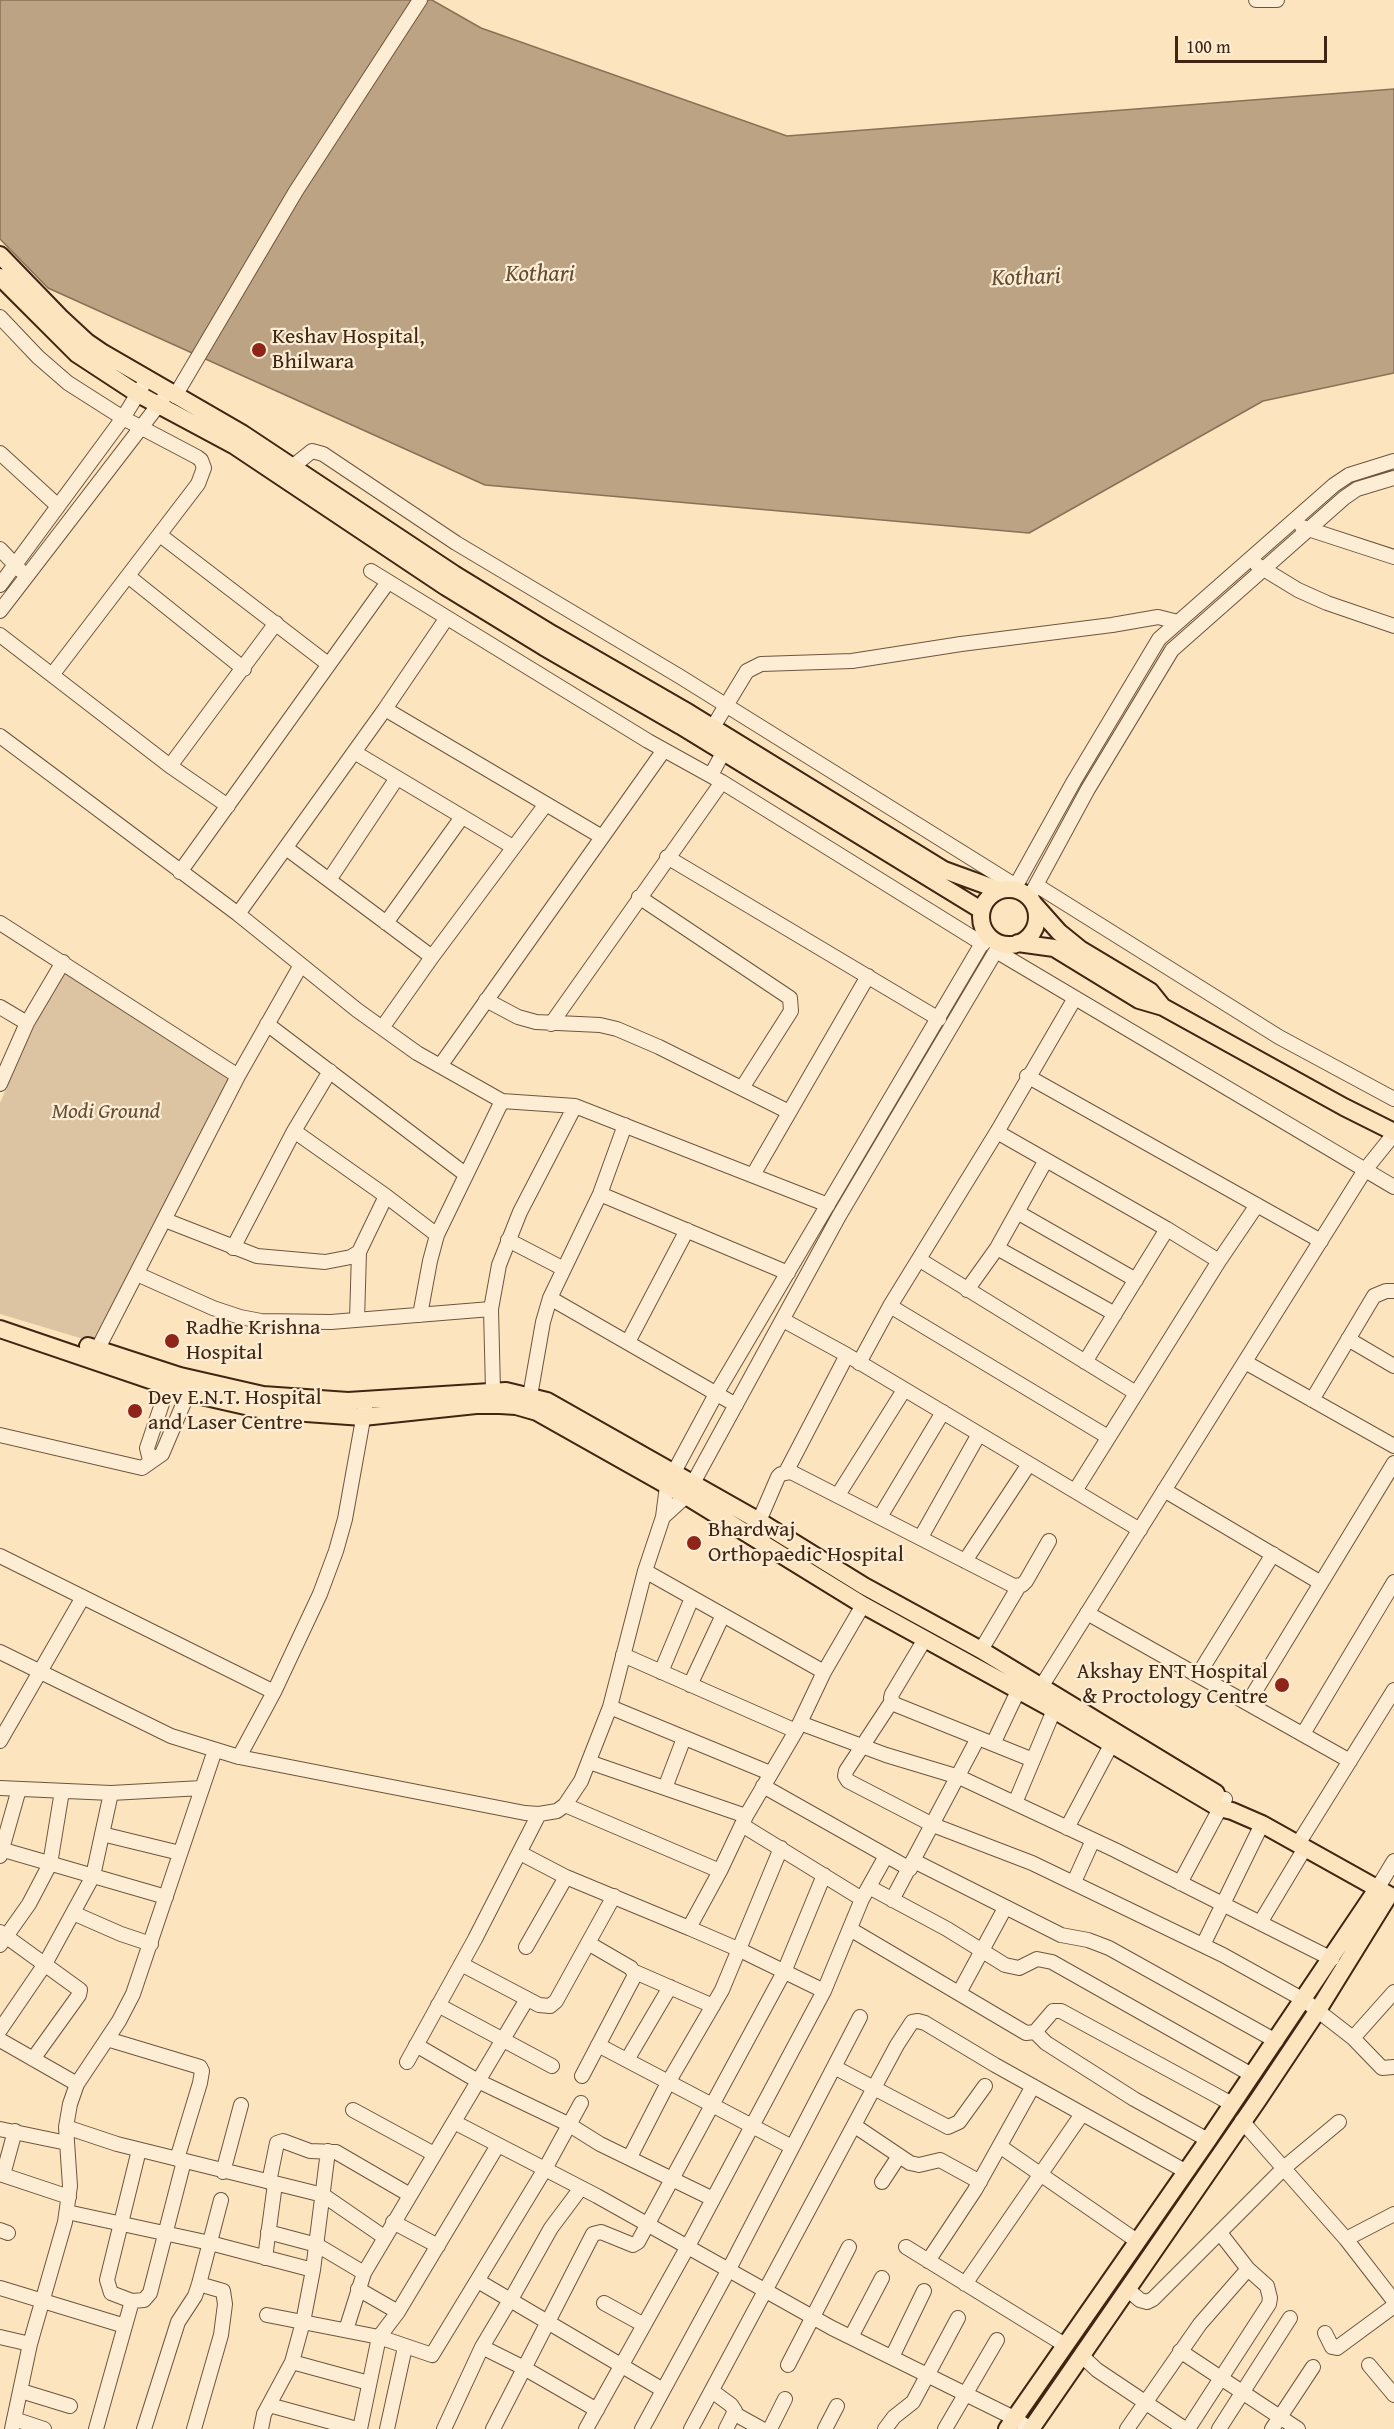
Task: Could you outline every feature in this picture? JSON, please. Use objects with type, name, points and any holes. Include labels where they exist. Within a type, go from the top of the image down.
[{"type":"main road","points":[[0,255],[87,342],[147,380],[167,398],[235,446],[446,587],[724,751],[876,836],[944,870],[1022,892],[1059,932],[1080,949],[1150,991],[1163,1007]]},
{"type":"main road","points":[[0,277],[77,354],[138,394],[167,398],[243,434],[454,574],[712,727],[876,836],[981,910]]},
{"type":"main road","points":[[1022,892],[988,898],[981,910],[981,923],[992,943],[1018,943],[1054,948],[1139,1000],[1163,1007],[1394,1133]]},
{"type":"main road","points":[[1018,943],[1029,936],[1035,928],[1037,918],[1022,892]]},
{"type":"main road","points":[[0,1317],[95,1354],[168,1386],[188,1393],[263,1410],[516,1406],[537,1412],[670,1479]]},
{"type":"main road","points":[[0,1329],[263,1395],[365,1408],[493,1391],[530,1396],[547,1401],[689,1490],[863,1605],[1054,1710],[1111,1745],[1387,1890]]},
{"type":"main road","points":[[689,1490],[759,1521],[864,1586],[981,1650],[1225,1806]]},
{"type":"main road","points":[[1010,2423],[1276,2041],[1311,2005],[1332,1959],[1387,1890]]},
{"type":"main road","points":[[1031,2429],[1242,2121],[1311,2005],[1387,1890]]},
{"type":"street","points":[[0,611],[72,515],[167,398],[296,191],[420,0]]},
{"type":"street","points":[[1256,0],[1277,0]]},
{"type":"street","points":[[0,317],[38,357],[68,383],[123,418],[197,457],[204,468],[198,484],[52,675]]},
{"type":"street","points":[[0,585],[123,418],[147,380]]},
{"type":"street","points":[[292,466],[312,451],[322,453],[456,543],[725,705],[1022,892],[1394,1099]]},
{"type":"street","points":[[0,453],[58,506]]},
{"type":"street","points":[[1022,892],[1074,781],[1159,639],[1292,521],[1349,475],[1394,461]]},
{"type":"street","points":[[1022,892],[1088,789],[1172,650],[1357,489],[1394,478]]},
{"type":"street","points":[[1292,521],[1308,531],[1394,557]]},
{"type":"street","points":[[160,535],[328,664]]},
{"type":"street","points":[[0,549],[27,578]]},
{"type":"street","points":[[1250,559],[1298,590],[1327,603],[1394,626]]},
{"type":"street","points":[[371,572],[664,750],[717,778],[992,943],[1075,998],[1394,1187]]},
{"type":"street","points":[[128,576],[244,669]]},
{"type":"street","points":[[180,872],[388,582]]},
{"type":"street","points":[[712,727],[747,671],[760,664],[852,661],[1158,617],[1178,622]]},
{"type":"street","points":[[238,914],[385,709],[446,619]]},
{"type":"street","points":[[170,766],[276,623]]},
{"type":"street","points":[[0,635],[170,766],[228,807]]},
{"type":"street","points":[[385,709],[603,837]]},
{"type":"street","points":[[0,736],[238,914],[417,1053],[502,1101],[575,1106],[828,1205]]},
{"type":"street","points":[[440,1066],[664,750]]},
{"type":"street","points":[[551,1024],[667,857],[717,778],[724,751]]},
{"type":"street","points":[[354,752],[513,848]]},
{"type":"street","points":[[329,880],[397,778]]},
{"type":"street","points":[[382,1028],[546,804]]},
{"type":"street","points":[[386,923],[462,817]]},
{"type":"street","points":[[286,848],[432,957]]},
{"type":"street","points":[[667,857],[939,1019]]},
{"type":"street","points":[[639,897],[790,998],[791,1011],[742,1088]]},
{"type":"street","points":[[0,923],[238,1076]]},
{"type":"street","points":[[0,1652],[171,1736],[214,1750],[239,1757],[539,1814],[557,1811],[565,1805],[581,1781],[610,1707],[645,1571],[663,1517],[670,1479],[716,1394],[939,1019],[992,943]]},
{"type":"street","points":[[663,1517],[689,1490],[992,943]]},
{"type":"street","points":[[2,1075],[27,1023],[63,962]]},
{"type":"street","points":[[95,1354],[238,1076],[301,965]]},
{"type":"street","points":[[753,1175],[868,976]]},
{"type":"street","points":[[859,1363],[890,1306],[997,1132],[1075,998]]},
{"type":"street","points":[[486,1000],[518,1017],[551,1024],[600,1025],[617,1029],[659,1047],[789,1112]]},
{"type":"street","points":[[0,1007],[27,1023]]},
{"type":"street","points":[[267,1024],[465,1174]]},
{"type":"street","points":[[233,1248],[294,1131],[330,1071]]},
{"type":"street","points":[[1028,1076],[1321,1241]]},
{"type":"street","points":[[420,1315],[437,1235],[502,1101]]},
{"type":"street","points":[[493,1391],[491,1309],[499,1265],[520,1212],[575,1106]]},
{"type":"street","points":[[530,1396],[543,1323],[550,1298],[600,1194],[625,1125]]},
{"type":"street","points":[[294,1131],[437,1235]]},
{"type":"street","points":[[997,1132],[1219,1261]]},
{"type":"street","points":[[1041,1687],[1365,1170],[1394,1133]]},
{"type":"street","points":[[967,1290],[997,1248],[1046,1160]]},
{"type":"street","points":[[600,1194],[788,1273]]},
{"type":"street","points":[[357,1320],[359,1252],[386,1196]]},
{"type":"street","points":[[1075,1491],[1219,1261],[1257,1205]]},
{"type":"street","points":[[1017,1212],[1136,1280]]},
{"type":"street","points":[[165,1220],[233,1248],[274,1259],[325,1262],[345,1258],[359,1252]]},
{"type":"street","points":[[1085,1362],[1167,1229]]},
{"type":"street","points":[[628,1342],[687,1230]]},
{"type":"street","points":[[508,1240],[564,1269]]},
{"type":"street","points":[[997,1248],[1115,1314]]},
{"type":"street","points":[[920,1260],[1136,1393]]},
{"type":"street","points":[[137,1274],[240,1317],[278,1322],[357,1320],[491,1309]]},
{"type":"street","points":[[1312,1400],[1374,1296],[1394,1290]]},
{"type":"street","points":[[550,1298],[736,1405]]},
{"type":"street","points":[[890,1306],[1108,1437]]},
{"type":"street","points":[[783,1320],[847,1355],[1140,1530]]},
{"type":"street","points":[[1348,1339],[1394,1366]]},
{"type":"street","points":[[759,1521],[778,1477],[786,1472],[847,1355]]},
{"type":"street","points":[[1245,1362],[1394,1446]]},
{"type":"street","points":[[150,1461],[147,1448],[168,1386]]},
{"type":"street","points":[[838,1495],[904,1390]]},
{"type":"street","points":[[1,1437],[137,1468],[146,1466],[162,1454],[188,1393]]},
{"type":"street","points":[[239,1757],[274,1692],[321,1594],[345,1519],[365,1408]]},
{"type":"street","points":[[880,1516],[943,1413]]},
{"type":"street","points":[[921,1538],[979,1434]]},
{"type":"street","points":[[1248,1703],[1394,1463]]},
{"type":"street","points":[[966,1561],[1029,1464]]},
{"type":"street","points":[[786,1472],[796,1473],[1011,1585],[1019,1586]]},
{"type":"street","points":[[1164,1490],[1321,1583]]},
{"type":"street","points":[[981,1650],[1049,1541]]},
{"type":"street","points":[[1198,1676],[1273,1554]]},
{"type":"street","points":[[0,1556],[274,1692]]},
{"type":"street","points":[[645,1571],[824,1672]]},
{"type":"street","points":[[1303,1734],[1394,1582]]},
{"type":"street","points":[[0,1741],[83,1597]]},
{"type":"street","points":[[661,1672],[692,1598]]},
{"type":"street","points":[[689,1928],[744,1820],[798,1727],[824,1672],[863,1605]]},
{"type":"street","points":[[1088,1613],[1350,1761]]},
{"type":"street","points":[[690,1685],[723,1615]]},
{"type":"street","points":[[925,1640],[892,1694],[892,1701],[864,1747],[846,1771],[846,1778],[933,1825],[1032,1863],[1203,1945],[1311,2005],[1353,2038],[1382,2068],[1394,2067]]},
{"type":"street","points":[[623,1655],[690,1685],[798,1727],[960,1777],[1093,1840],[1332,1959]]},
{"type":"street","points":[[993,1744],[1018,1690]]},
{"type":"street","points":[[1260,1923],[1301,1846],[1394,1690]]},
{"type":"street","points":[[892,1701],[899,1706],[1033,1760]]},
{"type":"street","points":[[610,1707],[770,1773]]},
{"type":"street","points":[[1015,1803],[1054,1710]]},
{"type":"street","points":[[665,1788],[684,1738]]},
{"type":"street","points":[[892,1900],[960,1777],[978,1738]]},
{"type":"street","points":[[1068,1828],[1111,1745]]},
{"type":"street","points":[[44,2429],[13,2424],[30,2344],[67,2212],[70,2172],[66,2127],[70,2104],[77,2084],[134,1994],[214,1750]]},
{"type":"street","points":[[589,1762],[665,1788],[744,1820],[781,1848],[824,1875],[866,1893],[892,1900],[1012,1968],[1019,1968],[1037,1959],[1052,1962],[1252,2075]]},
{"type":"street","points":[[763,1786],[886,1856],[912,1865],[1061,1935],[1088,1940],[1109,1948],[1276,2041]]},
{"type":"street","points":[[0,1788],[111,1793],[202,1788]]},
{"type":"street","points":[[19,1789],[1,1852],[166,1897]]},
{"type":"street","points":[[33,2059],[80,1993],[77,1986],[2,1938],[40,1886],[50,1864],[62,1791]]},
{"type":"street","points":[[0,2030],[45,1964],[93,1876],[111,1793]]},
{"type":"street","points":[[565,1805],[720,1871]]},
{"type":"street","points":[[1180,1883],[1225,1806]]},
{"type":"street","points":[[407,2062],[539,1814]]},
{"type":"street","points":[[1203,1945],[1262,1824]]},
{"type":"street","points":[[102,1834],[180,1853]]},
{"type":"street","points":[[1074,1882],[1093,1840]]},
{"type":"street","points":[[630,2157],[669,2081],[713,2006],[740,1950],[781,1848]]},
{"type":"street","points":[[520,1853],[566,1876],[740,1950],[824,1991]]},
{"type":"street","points":[[586,2429],[687,2248],[824,1991],[866,1893],[886,1856]]},
{"type":"street","points":[[1387,1890],[1394,1861]]},
{"type":"street","points":[[493,2429],[593,2234],[601,2232],[633,2245],[638,2242],[784,1972],[824,1875]]},
{"type":"street","points":[[526,1947],[566,1876]]},
{"type":"street","points":[[461,1964],[544,2007],[552,2004],[614,1896]]},
{"type":"street","points":[[959,1993],[1005,1908]]},
{"type":"street","points":[[73,1913],[151,1944]]},
{"type":"street","points":[[850,1929],[1026,2033],[1035,2032],[1051,2013],[1061,2011],[1232,2104]]},
{"type":"street","points":[[588,1943],[632,1968],[635,1972],[713,2006]]},
{"type":"street","points":[[582,2076],[633,1980],[635,1972]]},
{"type":"street","points":[[627,2060],[669,1987]]},
{"type":"street","points":[[1353,2038],[1394,1992]]},
{"type":"street","points":[[346,2330],[364,2272],[527,1999]]},
{"type":"street","points":[[438,2006],[552,2066]]},
{"type":"street","points":[[642,2429],[728,2271],[860,2017]]},
{"type":"street","points":[[691,2429],[910,2025],[918,2021],[1185,2171]]},
{"type":"street","points":[[1035,2032],[1046,2043],[1134,2099],[1208,2140]]},
{"type":"street","points":[[107,2038],[200,2067],[202,2071],[166,2235],[150,2293],[144,2300],[132,2301],[111,2293],[107,2285],[139,2150]]},
{"type":"street","points":[[0,2040],[77,2084]]},
{"type":"street","points":[[416,2045],[478,2081],[568,2124],[600,2144],[713,2199]]},
{"type":"street","points":[[598,2045],[792,2147]]},
{"type":"street","points":[[834,2067],[948,2127],[959,2122],[985,2086]]},
{"type":"street","points":[[928,2261],[980,2182],[1034,2086]]},
{"type":"street","points":[[267,2315],[379,2337],[428,2355],[434,2354],[545,2169],[581,2103]]},
{"type":"street","points":[[223,2172],[241,2104]]},
{"type":"street","points":[[353,2110],[434,2154]]},
{"type":"street","points":[[965,2284],[1082,2114]]},
{"type":"street","points":[[1242,2121],[1285,2168],[1394,2301]]},
{"type":"street","points":[[454,2122],[648,2224],[813,2318],[967,2394],[1010,2423],[1031,2429]]},
{"type":"street","points":[[1128,2290],[1140,2300],[1150,2301],[1285,2168],[1339,2122]]},
{"type":"street","points":[[855,2126],[915,2165],[940,2160],[980,2182]]},
{"type":"street","points":[[66,2127],[139,2150],[323,2195],[384,2237]]},
{"type":"street","points":[[0,2129],[67,2143]]},
{"type":"street","points":[[15,2131],[2,2175],[69,2197]]},
{"type":"street","points":[[265,2258],[275,2148],[279,2141],[310,2151],[328,2151],[342,2155],[410,2195]]},
{"type":"street","points":[[269,2405],[306,2422],[358,2429],[379,2337],[398,2312],[498,2145]]},
{"type":"street","points":[[1000,2147],[1137,2241]]},
{"type":"street","points":[[261,2429],[269,2405],[292,2362],[303,2322],[317,2245],[328,2151]]},
{"type":"street","points":[[882,2182],[899,2156]]},
{"type":"street","points":[[444,2429],[482,2347],[550,2228],[581,2188]]},
{"type":"street","points":[[144,2429],[178,2322],[199,2284],[221,2200]]},
{"type":"street","points":[[67,2212],[210,2243],[313,2270]]},
{"type":"street","points":[[1343,2237],[1394,2214]]},
{"type":"street","points":[[393,2222],[438,2246]]},
{"type":"street","points":[[268,2232],[317,2245],[364,2272]]},
{"type":"street","points":[[1082,2356],[1097,2370],[1187,2429],[1269,2304],[1267,2286],[1248,2269],[1220,2233]]},
{"type":"street","points":[[788,2365],[849,2247]]},
{"type":"street","points":[[906,2247],[1065,2345]]},
{"type":"street","points":[[1127,2429],[1200,2324],[1248,2269]]},
{"type":"street","points":[[851,2337],[882,2278]]},
{"type":"street","points":[[478,2281],[663,2391]]},
{"type":"street","points":[[194,2429],[221,2335],[225,2304],[223,2291],[199,2284]]},
{"type":"street","points":[[0,2289],[125,2326]]},
{"type":"street","points":[[358,2289],[398,2312]]},
{"type":"street","points":[[892,2357],[924,2291]]},
{"type":"street","points":[[96,2429],[132,2301]]},
{"type":"street","points":[[604,2303],[644,2325]]},
{"type":"street","points":[[1325,2333],[1332,2348],[1337,2348],[1394,2307]]},
{"type":"street","points":[[885,2429],[894,2417],[913,2402],[958,2318]]},
{"type":"street","points":[[1219,2429],[1290,2318]]},
{"type":"street","points":[[0,2337],[30,2344]]},
{"type":"street","points":[[945,2429],[997,2340]]},
{"type":"street","points":[[387,2429],[405,2347]]},
{"type":"street","points":[[482,2347],[597,2410]]},
{"type":"street","points":[[1180,2351],[1298,2429]]},
{"type":"street","points":[[292,2362],[369,2383]]},
{"type":"street","points":[[1369,2365],[1394,2395]]},
{"type":"street","points":[[1272,2429],[1313,2367]]},
{"type":"street","points":[[21,2391],[70,2406]]},
{"type":"street","points":[[712,2391],[731,2405],[735,2414],[762,2429]]},
{"type":"street","points":[[770,2429],[785,2399]]},
{"type":"street","points":[[825,2429],[837,2406]]},
{"type":"street","points":[[726,2429],[735,2414]]},
{"type":"green space","name":"Modi Ground","points":[[63,962],[238,1076],[100,1344],[0,1314],[0,1103]]},
{"type":"water","name":"Kothari","points":[[0,0],[432,0],[481,28],[787,136],[1394,89],[1394,373],[1263,401],[1029,533],[485,485],[48,288],[0,239]]},
{"type":"place","name":"Keshav Hospital, Bhilwara","points":[[259,350]]},
{"type":"place","name":"Radhe Krishna Hospital","points":[[172,1341]]},
{"type":"place","name":"Dev E.N.T. Hospital and Laser Centre","points":[[135,1411]]},
{"type":"place","name":"Bhardwaj Orthopaedic Hospital","points":[[694,1543]]},
{"type":"place","name":"Akshay ENT Hospital & Proctology Centre","points":[[1282,1685]]}]
